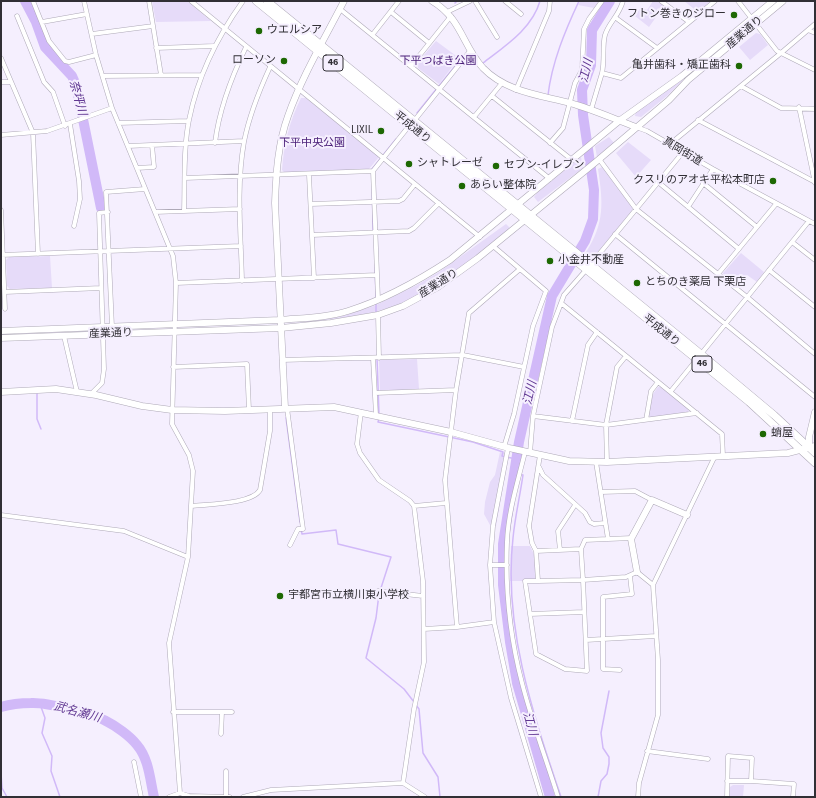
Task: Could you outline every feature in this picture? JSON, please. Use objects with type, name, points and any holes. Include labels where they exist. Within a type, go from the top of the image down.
[{"type":"main road","name":"平成通り","points":[[256,1],[320,49],[412,123],[518,204],[527,217]]},
{"type":"main road","name":"平成通り","points":[[267,1],[320,49]]},
{"type":"main road","name":"平成通り","points":[[412,123],[512,210],[527,217],[699,357],[749,402],[815,453]]},
{"type":"main road","name":"平成通り","points":[[809,448],[815,463]]},
{"type":"street","points":[[32,1],[50,41],[65,61],[69,62],[96,55]]},
{"type":"street","points":[[84,1],[96,55],[112,108],[145,190],[171,249],[176,283],[172,424],[189,455],[193,470],[188,557],[169,643],[180,793]]},
{"type":"street","points":[[149,1],[161,75]]},
{"type":"street","points":[[191,1],[298,90],[480,237]]},
{"type":"street","points":[[184,211],[188,121],[201,75],[214,46],[224,28],[243,1]]},
{"type":"street","points":[[290,545],[298,529],[303,529],[286,408],[282,360],[278,279],[276,176],[280,146],[287,117],[298,90],[344,1]]},
{"type":"street","points":[[373,34],[399,1]]},
{"type":"street","points":[[432,1],[449,14],[470,51],[484,68],[502,82],[516,90],[572,104]]},
{"type":"street","points":[[411,66],[449,14],[470,1]]},
{"type":"street","points":[[475,1],[497,37]]},
{"type":"street","points":[[505,1],[521,14]]},
{"type":"street","points":[[516,90],[549,11],[550,1]]},
{"type":"street","points":[[550,144],[563,128],[572,104],[575,83],[582,70],[584,29],[588,19],[602,1]]},
{"type":"street","points":[[590,110],[602,73],[604,61],[604,36],[616,18],[623,1]]},
{"type":"street","points":[[661,1],[689,22]]},
{"type":"street","points":[[602,73],[620,78],[715,1]]},
{"type":"street","points":[[738,1],[777,51],[815,70]]},
{"type":"street","name":"産業通り","points":[[1,338],[281,328],[331,323],[378,315],[403,306],[438,287],[493,246],[584,172],[669,100],[688,80],[754,21],[773,1]]},
{"type":"street","name":"産業通り","points":[[1,331],[280,320],[320,316],[347,311],[378,299],[426,276],[480,237],[619,121],[783,1]]},
{"type":"street","points":[[340,9],[373,34],[550,179]]},
{"type":"street","points":[[391,12],[429,43]]},
{"type":"street","points":[[42,22],[87,14]]},
{"type":"street","points":[[17,16],[44,82],[53,92],[65,126]]},
{"type":"street","points":[[616,18],[656,48]]},
{"type":"street","points":[[670,144],[815,24]]},
{"type":"street","points":[[92,34],[153,26]]},
{"type":"street","points":[[808,30],[815,33]]},
{"type":"street","points":[[156,48],[214,46]]},
{"type":"street","points":[[215,143],[218,118],[233,73],[246,47]]},
{"type":"street","points":[[378,299],[373,171],[470,51]]},
{"type":"street","points":[[1,58],[33,133],[38,254]]},
{"type":"street","points":[[242,281],[240,177],[244,141],[250,117],[270,67]]},
{"type":"street","points":[[103,76],[201,75]]},
{"type":"street","points":[[1,82],[11,82]]},
{"type":"street","points":[[474,117],[502,82]]},
{"type":"street","points":[[741,86],[781,108],[799,107],[815,109]]},
{"type":"street","points":[[492,96],[550,144],[572,160]]},
{"type":"street","name":"真岡街道","points":[[572,104],[646,131],[712,170],[810,220],[815,224]]},
{"type":"street","points":[[799,107],[815,183]]},
{"type":"street","points":[[1,134],[47,131],[65,126],[112,108]]},
{"type":"street","points":[[698,120],[815,183]]},
{"type":"street","points":[[118,123],[188,121]]},
{"type":"street","points":[[70,124],[79,181],[80,199],[74,226]]},
{"type":"street","points":[[128,146],[244,141]]},
{"type":"street","points":[[137,168],[154,167],[152,145]]},
{"type":"street","points":[[558,797],[522,683],[508,612],[506,580],[507,540],[512,510],[526,452],[552,327],[564,295],[683,152]]},
{"type":"street","points":[[810,158],[815,157]]},
{"type":"street","points":[[598,160],[636,209],[748,297],[815,354]]},
{"type":"street","points":[[688,207],[712,170]]},
{"type":"street","points":[[185,178],[309,175],[373,171]]},
{"type":"street","points":[[309,175],[314,278]]},
{"type":"street","points":[[658,182],[739,249]]},
{"type":"street","points":[[703,183],[757,227]]},
{"type":"street","points":[[311,204],[374,202],[403,199],[415,184]]},
{"type":"street","points":[[112,327],[106,192],[145,190]]},
{"type":"street","points":[[312,235],[409,231],[439,204]]},
{"type":"street","points":[[718,274],[776,204]]},
{"type":"street","points":[[155,212],[240,209]]},
{"type":"street","points":[[1,210],[2,255],[6,309]]},
{"type":"street","points":[[93,394],[102,383],[104,369],[99,213],[108,212]]},
{"type":"street","points":[[671,391],[810,220]]},
{"type":"street","points":[[615,234],[815,397]]},
{"type":"street","points":[[792,242],[815,260]]},
{"type":"street","points":[[2,255],[241,246]]},
{"type":"street","points":[[493,246],[546,291],[533,326],[507,448],[493,526],[490,564],[494,622],[511,698],[541,797]]},
{"type":"street","points":[[457,627],[445,480],[456,390],[469,313],[520,269]]},
{"type":"street","points":[[769,270],[815,307]]},
{"type":"street","points":[[176,283],[377,275]]},
{"type":"street","points":[[5,292],[101,288]]},
{"type":"street","points":[[561,303],[722,434],[723,456]]},
{"type":"street","points":[[378,315],[379,358]]},
{"type":"street","points":[[572,421],[588,345],[596,332]]},
{"type":"street","points":[[64,336],[78,392]]},
{"type":"street","points":[[282,360],[463,355],[524,367]]},
{"type":"street","points":[[607,462],[606,426],[617,367],[626,356]]},
{"type":"street","points":[[373,358],[376,415]]},
{"type":"street","points":[[173,367],[247,364],[249,410]]},
{"type":"street","points":[[646,420],[651,391],[658,382]]},
{"type":"street","points":[[1,392],[56,389],[93,394],[142,406],[172,410],[249,410],[334,407],[361,411],[540,455],[569,461],[596,462],[788,453],[809,448],[809,436],[815,412]]},
{"type":"street","points":[[375,393],[456,390]]},
{"type":"street","points":[[192,506],[242,501],[258,495],[270,431],[270,409]]},
{"type":"street","points":[[361,411],[357,444],[360,453],[379,480],[410,501],[414,506],[423,596],[424,662],[414,709],[403,784]]},
{"type":"street","points":[[533,416],[606,426],[697,413]]},
{"type":"street","points":[[538,581],[536,551],[532,544],[529,526],[540,455]]},
{"type":"street","points":[[638,797],[639,784],[647,751],[658,715],[653,585],[715,456]]},
{"type":"street","points":[[596,462],[608,539]]},
{"type":"street","points":[[538,467],[543,475],[585,513],[590,522],[606,523]]},
{"type":"street","points":[[601,492],[635,491],[687,515]]},
{"type":"street","points":[[652,500],[632,538],[636,572],[653,585]]},
{"type":"street","points":[[414,506],[446,504]]},
{"type":"street","points":[[560,550],[558,531],[575,505]]},
{"type":"street","points":[[1,515],[124,531],[188,557]]},
{"type":"street","points":[[632,538],[585,540],[581,549],[583,580],[584,612],[586,640],[587,671],[565,669],[536,654],[525,581],[583,580],[626,577],[636,572]]},
{"type":"street","points":[[536,551],[581,549]]},
{"type":"street","points":[[490,564],[507,565]]},
{"type":"street","points":[[620,670],[603,669],[602,597],[632,594],[630,576]]},
{"type":"street","points":[[378,591],[423,596]]},
{"type":"street","points":[[530,614],[584,612]]},
{"type":"street","points":[[424,629],[457,627],[494,622]]},
{"type":"street","points":[[586,640],[656,636]]},
{"type":"street","points":[[173,712],[232,712]]},
{"type":"street","points":[[221,734],[222,712]]},
{"type":"street","points":[[647,751],[708,759]]},
{"type":"street","points":[[727,797],[728,756],[752,758],[751,781]]},
{"type":"street","points":[[134,762],[141,797]]},
{"type":"street","points":[[226,772],[226,797]]},
{"type":"street","points":[[727,781],[794,784],[793,797]]},
{"type":"street","points":[[243,797],[272,790],[403,784],[424,797]]},
{"type":"street","points":[[169,797],[180,793],[189,796],[230,797]]},
{"type":"green space","points":[[152,1],[187,1],[211,21],[156,22]]},
{"type":"green space","points":[[580,1],[599,1],[594,8],[578,5]]},
{"type":"green space","points":[[653,1],[657,1],[664,6],[649,27],[635,16],[641,7],[647,10]]},
{"type":"green space","points":[[684,1],[711,1],[698,12]]},
{"type":"green space","points":[[747,29],[683,80],[667,96],[641,117],[635,116],[636,112],[682,80]]},
{"type":"green space","points":[[756,33],[760,34],[768,45],[750,60],[739,47]]},
{"type":"green space","name":"下平つばき公園","points":[[436,41],[459,58],[439,84],[418,68],[417,63]]},
{"type":"green space","name":"下平中央公園","points":[[301,98],[306,98],[379,157],[369,169],[285,173],[282,170],[288,133],[293,116]]},
{"type":"green space","points":[[609,137],[614,143],[597,157],[595,146]]},
{"type":"green space","points":[[628,142],[651,160],[636,177],[616,153]]},
{"type":"green space","points":[[581,157],[583,168],[538,202],[534,197],[537,193]]},
{"type":"green space","points":[[602,167],[632,207],[632,211],[595,256],[591,256],[586,252],[597,231],[601,212],[601,192],[598,169]]},
{"type":"green space","points":[[506,224],[510,228],[506,233],[456,273],[429,291],[415,298],[400,304],[361,315],[293,323],[340,317],[374,306],[417,285],[439,272]]},
{"type":"green space","points":[[741,253],[764,272],[757,282],[747,275],[736,287],[724,278],[723,273]]},
{"type":"green space","points":[[50,256],[52,288],[10,289],[7,286],[6,260],[9,257]]},
{"type":"green space","points":[[417,359],[419,389],[380,391],[379,360]]},
{"type":"green space","points":[[658,387],[661,387],[689,409],[688,413],[652,418],[648,415],[653,394]]},
{"type":"green space","points":[[500,452],[509,454],[496,526],[490,525],[484,514],[485,502],[490,482],[495,475]]},
{"type":"green space","points":[[511,546],[530,546],[534,554],[537,568],[534,581],[510,581]]},
{"type":"green space","points":[[733,785],[744,785],[743,797],[729,797],[730,787]]},
{"type":"waterway","name":"奈坪川","points":[[25,1],[36,22],[45,47],[72,76],[76,85],[101,208]]},
{"type":"waterway","points":[[483,63],[517,36],[531,20],[540,1]]},
{"type":"waterway","points":[[548,95],[560,47],[579,1]]},
{"type":"waterway","name":"江川","points":[[550,797],[517,683],[503,585],[503,544],[519,442],[552,296],[585,241],[593,219],[594,190],[583,115],[582,90],[591,65],[592,30],[610,1]]},
{"type":"waterway","points":[[417,113],[464,55]]},
{"type":"waterway","points":[[373,230],[372,169],[396,139]]},
{"type":"waterway","points":[[375,264],[376,298]]},
{"type":"waterway","points":[[376,304],[376,314]]},
{"type":"waterway","points":[[377,358],[379,414]]},
{"type":"waterway","points":[[37,394],[37,419],[41,429]]},
{"type":"waterway","points":[[286,418],[300,522]]},
{"type":"waterway","points":[[379,418],[378,422],[473,442],[503,452],[502,456],[516,459]]},
{"type":"waterway","points":[[514,473],[523,475],[514,530],[511,571],[512,604],[516,637],[531,702],[561,797]]},
{"type":"waterway","points":[[301,529],[302,534],[336,530],[338,544],[391,557],[379,594],[376,618],[366,658],[404,689],[414,702]]},
{"type":"waterway","points":[[598,797],[601,781],[607,774],[609,764],[609,757],[603,748],[601,733],[609,691]]},
{"type":"waterway","name":"武名瀬川","points":[[1,707],[24,703],[47,704],[81,712],[110,723],[131,738],[141,751],[148,770],[154,797]]},
{"type":"waterway","points":[[40,704],[45,718],[42,733],[52,756],[51,771],[60,797]]},
{"type":"waterway","points":[[416,705],[419,709],[423,753],[438,777],[440,797]]},
{"type":"waterway","points":[[1,773],[2,788],[7,797]]},
{"type":"place","name":"フトン巻きのジロー","points":[[734,15]]},
{"type":"place","name":"ウエルシア","points":[[259,31]]},
{"type":"place","name":"ローソン","points":[[284,61]]},
{"type":"place","name":"亀井歯科・矯正歯科","points":[[739,66]]},
{"type":"place","name":"LIXIL","points":[[381,131]]},
{"type":"place","name":"シャトレーゼ","points":[[409,164]]},
{"type":"place","name":"セブン-イレブン","points":[[496,166]]},
{"type":"place","name":"クスリのアオキ平松本町店","points":[[773,181]]},
{"type":"place","name":"あらい整体院","points":[[462,186]]},
{"type":"place","name":"小金井不動産","points":[[550,261]]},
{"type":"place","name":"とちのき薬局 下栗店","points":[[637,283]]},
{"type":"place","name":"蛸屋","points":[[763,434]]},
{"type":"place","name":"宇都宮市立横川東小学校","points":[[280,596]]}]
